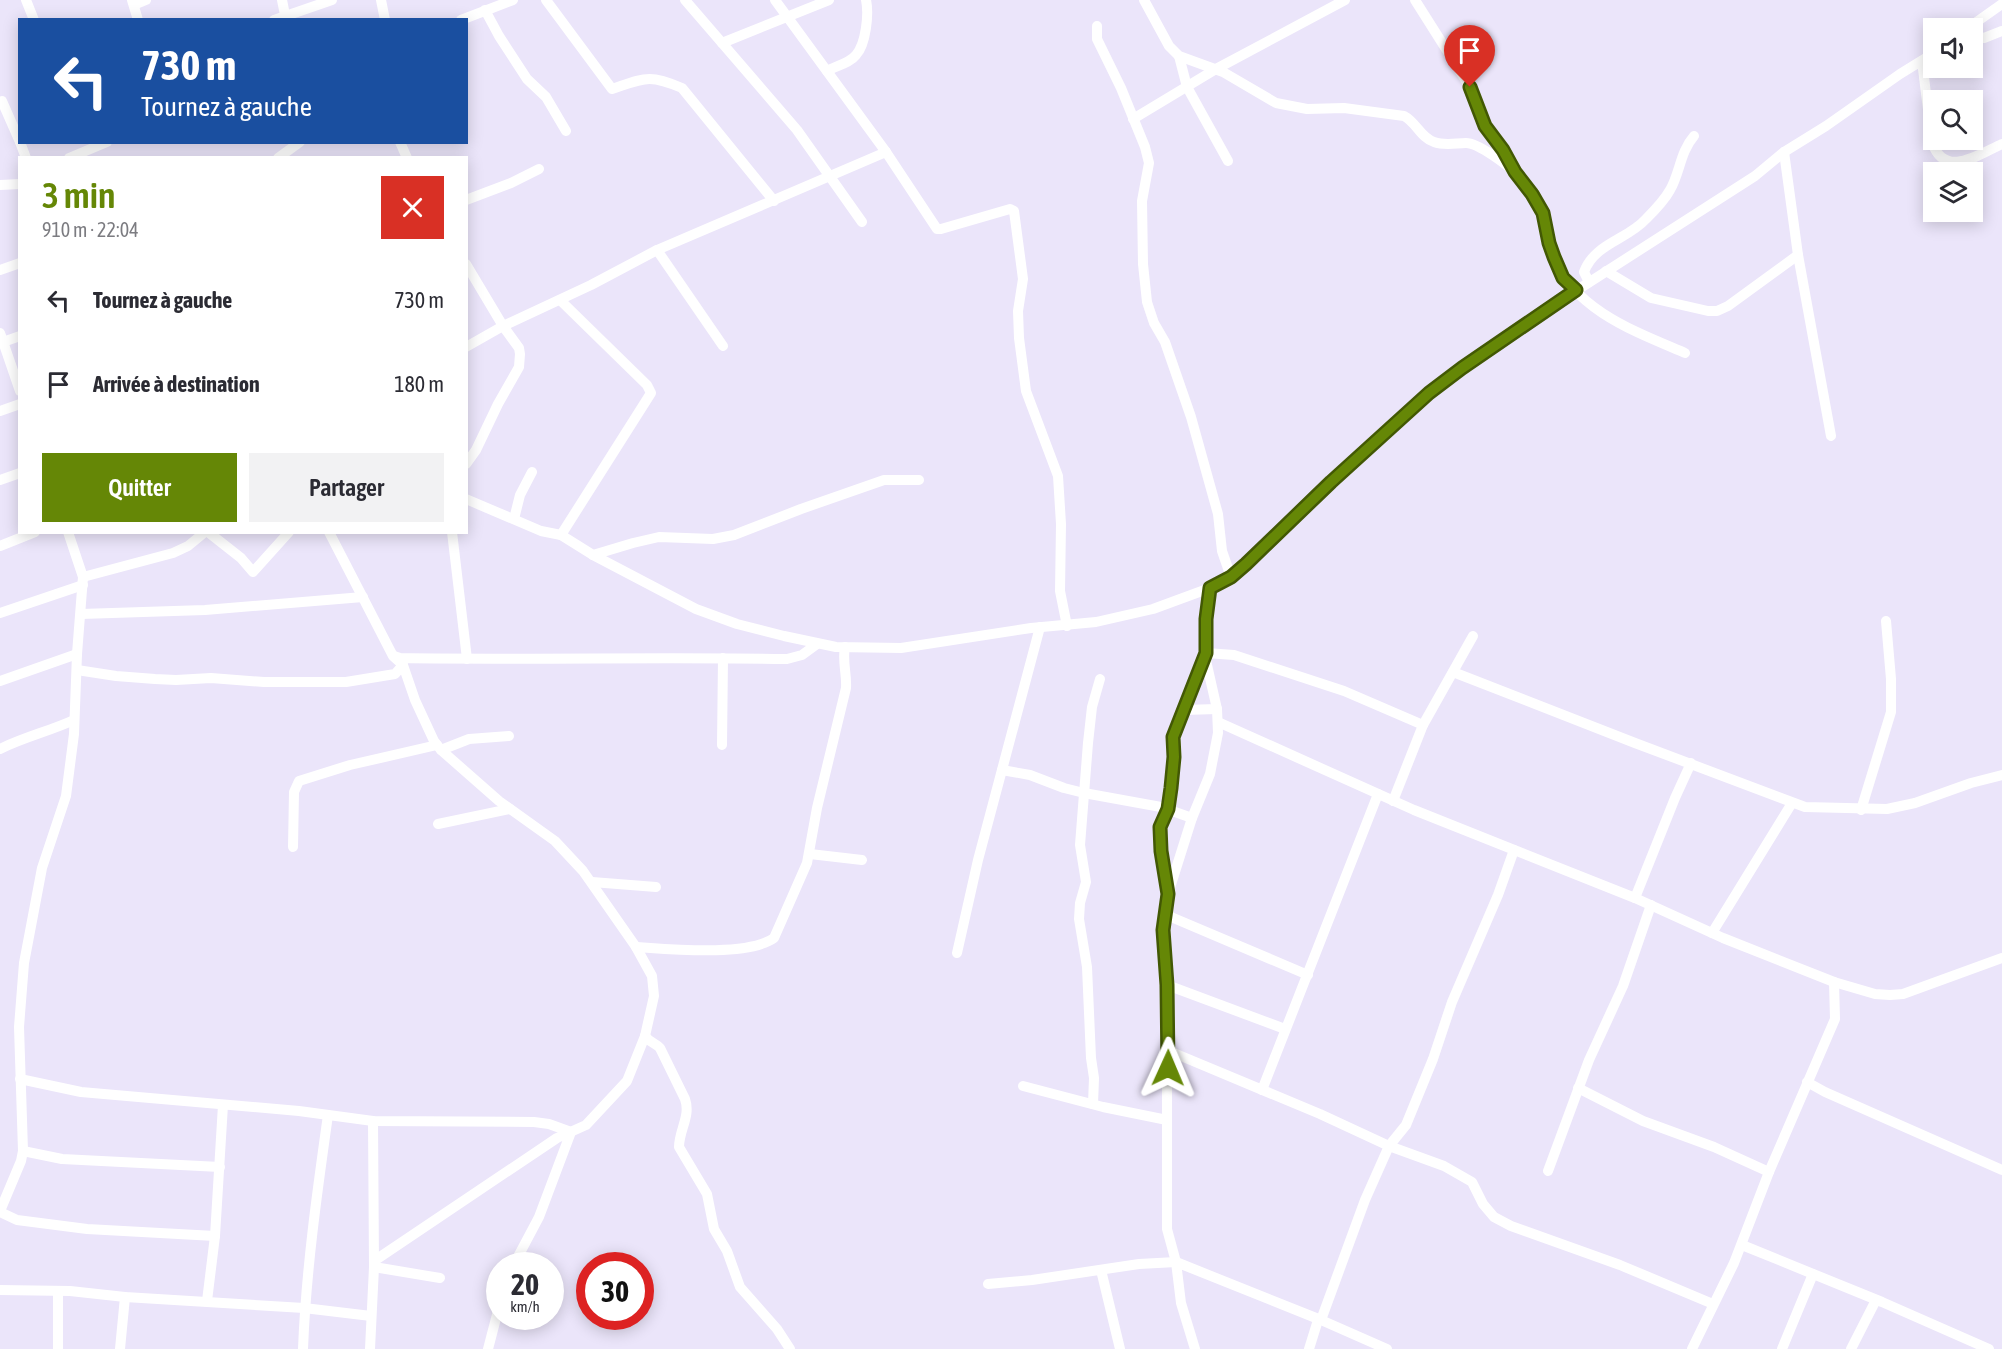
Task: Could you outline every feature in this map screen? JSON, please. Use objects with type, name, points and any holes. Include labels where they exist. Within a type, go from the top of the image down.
[{"type":"street","points":[[26,0],[33,18]]},
{"type":"street","points":[[137,18],[133,2],[146,0]]},
{"type":"street","points":[[282,0],[286,17],[333,0]]},
{"type":"street","points":[[381,0],[385,18]]},
{"type":"street","points":[[466,18],[513,0]]},
{"type":"street","points":[[546,0],[612,89],[644,79],[661,79],[682,88],[774,201]]},
{"type":"street","points":[[685,0],[797,130],[862,222]]},
{"type":"street","points":[[775,0],[886,152],[938,229],[1010,209],[1014,211],[1023,279],[1018,311],[1019,338],[1026,391],[1058,476],[1061,524],[1060,591],[1067,626]]},
{"type":"street","points":[[722,43],[829,0]]},
{"type":"street","points":[[827,71],[858,53],[867,22],[866,0]]},
{"type":"street","points":[[1144,0],[1169,46],[1179,56],[1241,81],[1276,103],[1307,109],[1344,108],[1404,116],[1411,119],[1433,142],[1473,144],[1515,172]]},
{"type":"street","points":[[1133,119],[1216,69],[1345,0]]},
{"type":"street","points":[[1415,0],[1470,87],[1485,126],[1543,213],[1549,243],[1563,278],[1587,303],[1642,335],[1685,353]]},
{"type":"street","points":[[1982,18],[2002,4]]},
{"type":"street","points":[[485,10],[527,79],[546,96],[566,131]]},
{"type":"street","points":[[1097,26],[1097,39],[1112,67],[1145,147],[1149,164],[1142,201],[1143,264],[1147,302],[1191,417],[1218,514],[1222,551],[1231,577]]},
{"type":"street","points":[[1983,38],[2002,31]]},
{"type":"street","points":[[1179,56],[1187,87],[1228,161]]},
{"type":"street","points":[[468,500],[541,531],[561,535],[593,555],[696,609],[737,624],[817,644],[901,648],[1123,617],[1153,609],[1210,588],[1231,577],[1429,393],[1462,368],[1576,290],[1755,176],[1784,152],[1922,61],[1932,142],[1936,154],[1951,163],[1960,162],[2002,144]]},
{"type":"street","points":[[2,101],[18,137]]},
{"type":"street","points":[[1589,282],[1584,272],[1591,257],[1645,221],[1670,190],[1687,144],[1695,136]]},
{"type":"street","points":[[281,156],[297,144]]},
{"type":"street","points":[[72,156],[87,146]]},
{"type":"street","points":[[468,347],[503,326],[560,300],[657,250],[886,152]]},
{"type":"street","points":[[1784,152],[1798,255],[1831,436]]},
{"type":"street","points":[[468,199],[511,183],[539,169]]},
{"type":"street","points":[[657,250],[723,346]]},
{"type":"street","points":[[1606,271],[1651,298],[1717,311],[1728,306],[1798,255]]},
{"type":"street","points":[[0,270],[18,264]]},
{"type":"street","points":[[468,271],[519,348],[519,367],[468,461]]},
{"type":"street","points":[[560,300],[647,385],[651,393],[561,535]]},
{"type":"street","points":[[18,336],[1,339],[18,386]]},
{"type":"street","points":[[0,411],[18,405]]},
{"type":"street","points":[[514,519],[520,495],[532,471]]},
{"type":"street","points":[[0,480],[18,474]]},
{"type":"street","points":[[593,555],[658,537],[713,539],[734,535],[801,508],[884,480],[919,480]]},
{"type":"street","points":[[0,546],[30,534]]},
{"type":"street","points":[[69,534],[83,581],[74,734],[66,796],[42,868],[24,963],[19,1027],[23,1151],[0,1211],[17,1220],[87,1229],[216,1236]]},
{"type":"street","points":[[0,613],[83,581],[173,553],[188,546],[204,534]]},
{"type":"street","points":[[210,534],[241,558],[253,572],[287,534]]},
{"type":"street","points":[[330,534],[393,656],[403,665],[415,700],[439,747],[510,809],[555,841],[592,882],[636,947],[655,986],[645,1036],[632,1070],[619,1091],[586,1125],[557,1138],[374,1264]]},
{"type":"street","points":[[452,534],[467,659]]},
{"type":"street","points":[[1195,1349],[1181,1303],[1176,1263],[1167,1229],[1169,1050],[1163,930],[1168,894],[1192,818],[1210,774],[1215,752],[1217,709],[1205,655],[1210,588]]},
{"type":"street","points":[[81,614],[205,610],[363,597]]},
{"type":"street","points":[[1861,810],[1891,712],[1891,679],[1886,621]]},
{"type":"street","points":[[957,953],[978,860],[1040,627]]},
{"type":"street","points":[[1393,801],[1423,725],[1473,636]]},
{"type":"street","points":[[393,656],[467,659],[795,658],[817,644]]},
{"type":"street","points":[[636,947],[696,950],[751,948],[765,944],[774,938],[810,854],[817,808],[846,688],[847,675],[843,658],[845,647]]},
{"type":"street","points":[[0,681],[77,654]]},
{"type":"street","points":[[1168,894],[1161,851],[1160,827],[1168,809],[1174,757],[1173,737],[1205,655]]},
{"type":"street","points":[[1205,655],[1234,655],[1344,691],[1423,725]]},
{"type":"street","points":[[722,745],[723,658]]},
{"type":"street","points":[[77,670],[116,676],[176,680],[211,678],[264,682],[346,682],[395,674],[403,665]]},
{"type":"street","points":[[1453,672],[1805,807],[1861,810],[1901,807],[2002,774]]},
{"type":"street","points":[[1093,1104],[1094,1077],[1087,967],[1079,919],[1080,903],[1086,882],[1080,845],[1092,707],[1100,679]]},
{"type":"street","points":[[1184,710],[1217,709]]},
{"type":"street","points":[[0,749],[15,741],[48,732],[74,720]]},
{"type":"street","points":[[1218,722],[1393,801],[1635,898],[1712,933],[1834,982],[1875,994],[1890,995],[1903,993],[2002,958]]},
{"type":"street","points":[[293,847],[294,792],[299,781],[350,765],[469,739],[509,736]]},
{"type":"street","points":[[1635,898],[1691,764]]},
{"type":"street","points":[[1002,770],[1030,775],[1084,794],[1134,801],[1168,809],[1192,818]]},
{"type":"street","points":[[1262,1090],[1378,794]]},
{"type":"street","points":[[1712,933],[1792,803]]},
{"type":"street","points":[[438,824],[510,809]]},
{"type":"street","points":[[1309,1349],[1365,1200],[1389,1146],[1406,1125],[1434,1059],[1452,1002],[1498,895],[1514,850]]},
{"type":"street","points":[[810,854],[862,860]]},
{"type":"street","points":[[592,882],[656,886]]},
{"type":"street","points":[[1548,1171],[1578,1088],[1602,1029],[1618,998],[1651,905]]},
{"type":"street","points":[[1164,914],[1308,975]]},
{"type":"street","points":[[1692,1349],[1742,1245],[1769,1172],[1834,1019],[1834,982]]},
{"type":"street","points":[[1167,985],[1285,1029]]},
{"type":"street","points":[[645,1036],[648,1041],[660,1048],[686,1100],[687,1115],[679,1147],[707,1194],[714,1229],[727,1251],[741,1287],[777,1329],[790,1349]]},
{"type":"street","points":[[1169,1050],[1389,1146],[1444,1166],[1472,1182],[1483,1203],[1494,1217],[1511,1226],[1620,1265],[1713,1304]]},
{"type":"street","points":[[20,1079],[81,1092],[373,1121],[534,1122],[549,1124],[572,1132]]},
{"type":"street","points":[[1807,1082],[2002,1170]]},
{"type":"street","points":[[1023,1086],[1167,1120]]},
{"type":"street","points":[[1578,1088],[1643,1121],[1714,1147],[1769,1172]]},
{"type":"street","points":[[207,1301],[216,1236],[223,1105]]},
{"type":"street","points":[[303,1349],[304,1308],[328,1115]]},
{"type":"street","points":[[370,1349],[374,1264],[373,1121]]},
{"type":"street","points":[[520,1252],[539,1217],[572,1132]]},
{"type":"street","points":[[23,1151],[62,1159],[220,1167]]},
{"type":"street","points":[[1742,1245],[1989,1349]]},
{"type":"street","points":[[988,1284],[1032,1280],[1139,1264],[1176,1263],[1320,1320],[1383,1348]]},
{"type":"street","points":[[374,1264],[440,1278]]},
{"type":"street","points":[[1101,1270],[1120,1349]]},
{"type":"street","points":[[1782,1349],[1813,1275]]},
{"type":"street","points":[[0,1290],[58,1291],[207,1301],[304,1308],[371,1316]]},
{"type":"street","points":[[58,1291],[58,1349]]},
{"type":"street","points":[[120,1349],[125,1297]]},
{"type":"street","points":[[1851,1349],[1876,1300]]},
{"type":"street","points":[[488,1349],[493,1330]]},
{"type":"route","points":[[1168,1068],[1167,985],[1163,930],[1168,894],[1161,851],[1160,827],[1168,809],[1174,757],[1173,737],[1206,653],[1206,619],[1210,588],[1231,577],[1246,564],[1331,482],[1429,393],[1576,290],[1563,278],[1549,243],[1543,213],[1485,126],[1470,87]]}]
